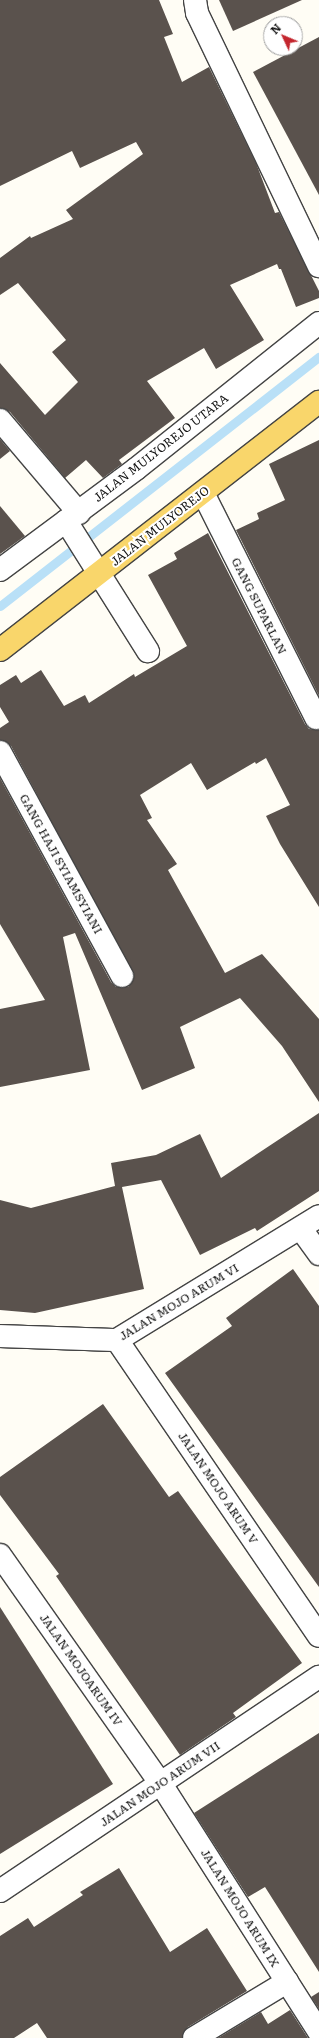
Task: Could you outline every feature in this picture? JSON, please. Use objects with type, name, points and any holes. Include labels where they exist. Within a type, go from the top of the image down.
[{"type":"main road","name":"JALAN MULYOREJO","points":[[0,650],[95,566],[202,493],[319,402]]},
{"type":"street","points":[[195,0],[197,13],[319,266]]},
{"type":"street","name":"JALAN MULYOREJO UTARA","points":[[0,570],[73,523],[319,323]]},
{"type":"street","points":[[0,420],[73,523],[95,566],[148,651]]},
{"type":"street","name":"GANG SUPARLAN","points":[[202,493],[316,718]]},
{"type":"street","name":"GANG HAJI SYIAMSYIANI","points":[[0,752],[122,976]]},
{"type":"street","name":"JALAN MOJO ARUM VI","points":[[0,1336],[117,1340],[301,1229],[319,1216]]},
{"type":"street","points":[[301,1229],[319,1254]]},
{"type":"street","name":"JALAN MOJO ARUM V","points":[[117,1340],[319,1636]]},
{"type":"street","name":"JALAN MOJOARUM IV","points":[[0,1556],[161,1784]]},
{"type":"street","name":"JALAN MOJO ARUM VII","points":[[0,1891],[319,1677]]},
{"type":"street","name":"JALAN MOJO ARUM IX","points":[[161,1784],[319,2032]]},
{"type":"street","points":[[194,2038],[287,1982]]},
{"type":"building","points":[[0,0],[159,0],[173,34],[164,37],[182,82],[209,67],[256,163],[275,213],[279,212],[319,291],[319,298],[296,307],[281,269],[279,269],[277,264],[230,285],[264,340],[216,369],[204,348],[147,381],[175,418],[119,460],[122,464],[103,478],[86,460],[65,478],[10,412],[0,408],[0,363],[45,415],[78,382],[52,352],[66,340],[18,283],[0,295],[0,258],[30,236],[31,238],[73,219],[66,210],[143,154],[136,142],[80,168],[72,151],[0,186]]},
{"type":"building","points":[[219,0],[302,0],[266,16],[263,16],[263,18],[233,31]]},
{"type":"building","points":[[319,37],[319,195],[253,72],[283,56],[303,56],[303,45]]},
{"type":"building","points":[[0,439],[10,451],[0,459]]},
{"type":"building","points":[[319,440],[319,696],[236,530],[259,519],[257,513],[285,500],[269,464]]},
{"type":"building","points":[[0,506],[25,536],[0,554]]},
{"type":"building","points":[[208,533],[305,724],[309,729],[319,730],[319,907],[280,844],[266,816],[290,805],[266,758],[256,764],[255,762],[207,790],[191,763],[140,795],[152,818],[147,820],[177,864],[168,870],[225,973],[262,954],[319,1019],[319,1102],[282,1046],[240,998],[180,1027],[195,1068],[142,1090],[75,933],[63,937],[90,1070],[0,1087],[0,1009],[45,1000],[0,924],[0,778],[111,982],[116,987],[128,987],[134,976],[11,746],[0,740],[0,728],[9,722],[0,707],[0,685],[16,675],[21,683],[41,670],[64,706],[85,695],[89,703],[134,674],[135,677],[187,646],[148,575],[177,559],[174,553]]},
{"type":"building","points":[[319,1113],[319,1191],[257,1231],[255,1228],[200,1255],[161,1180],[122,1187],[144,1289],[35,1313],[0,1310],[0,1200],[31,1208],[115,1186],[111,1163],[156,1155],[200,1134],[221,1178]]},
{"type":"building","points":[[293,1269],[319,1306],[319,1587],[165,1373],[232,1326],[226,1318]]},
{"type":"building","points":[[103,1404],[169,1497],[178,1491],[302,1663],[233,1713],[236,1717],[180,1755],[56,1576],[59,1574],[0,1495],[0,1477]]},
{"type":"building","points":[[0,1607],[113,1784],[0,1854]]},
{"type":"building","points":[[319,1733],[319,1972],[265,1887],[248,1897],[194,1813]]},
{"type":"building","points":[[119,1868],[170,1952],[207,1928],[247,1991],[188,2027],[182,2038],[47,2038],[37,2023],[14,2038],[0,2038],[0,1936],[28,1918],[34,1927],[83,1895],[80,1892]]},
{"type":"building","points":[[319,1992],[319,2009],[311,1997]]},
{"type":"building","points":[[290,2010],[308,2038],[218,2038],[261,2012],[268,2024]]},
{"type":"waterway","points":[[0,606],[319,357]]}]
